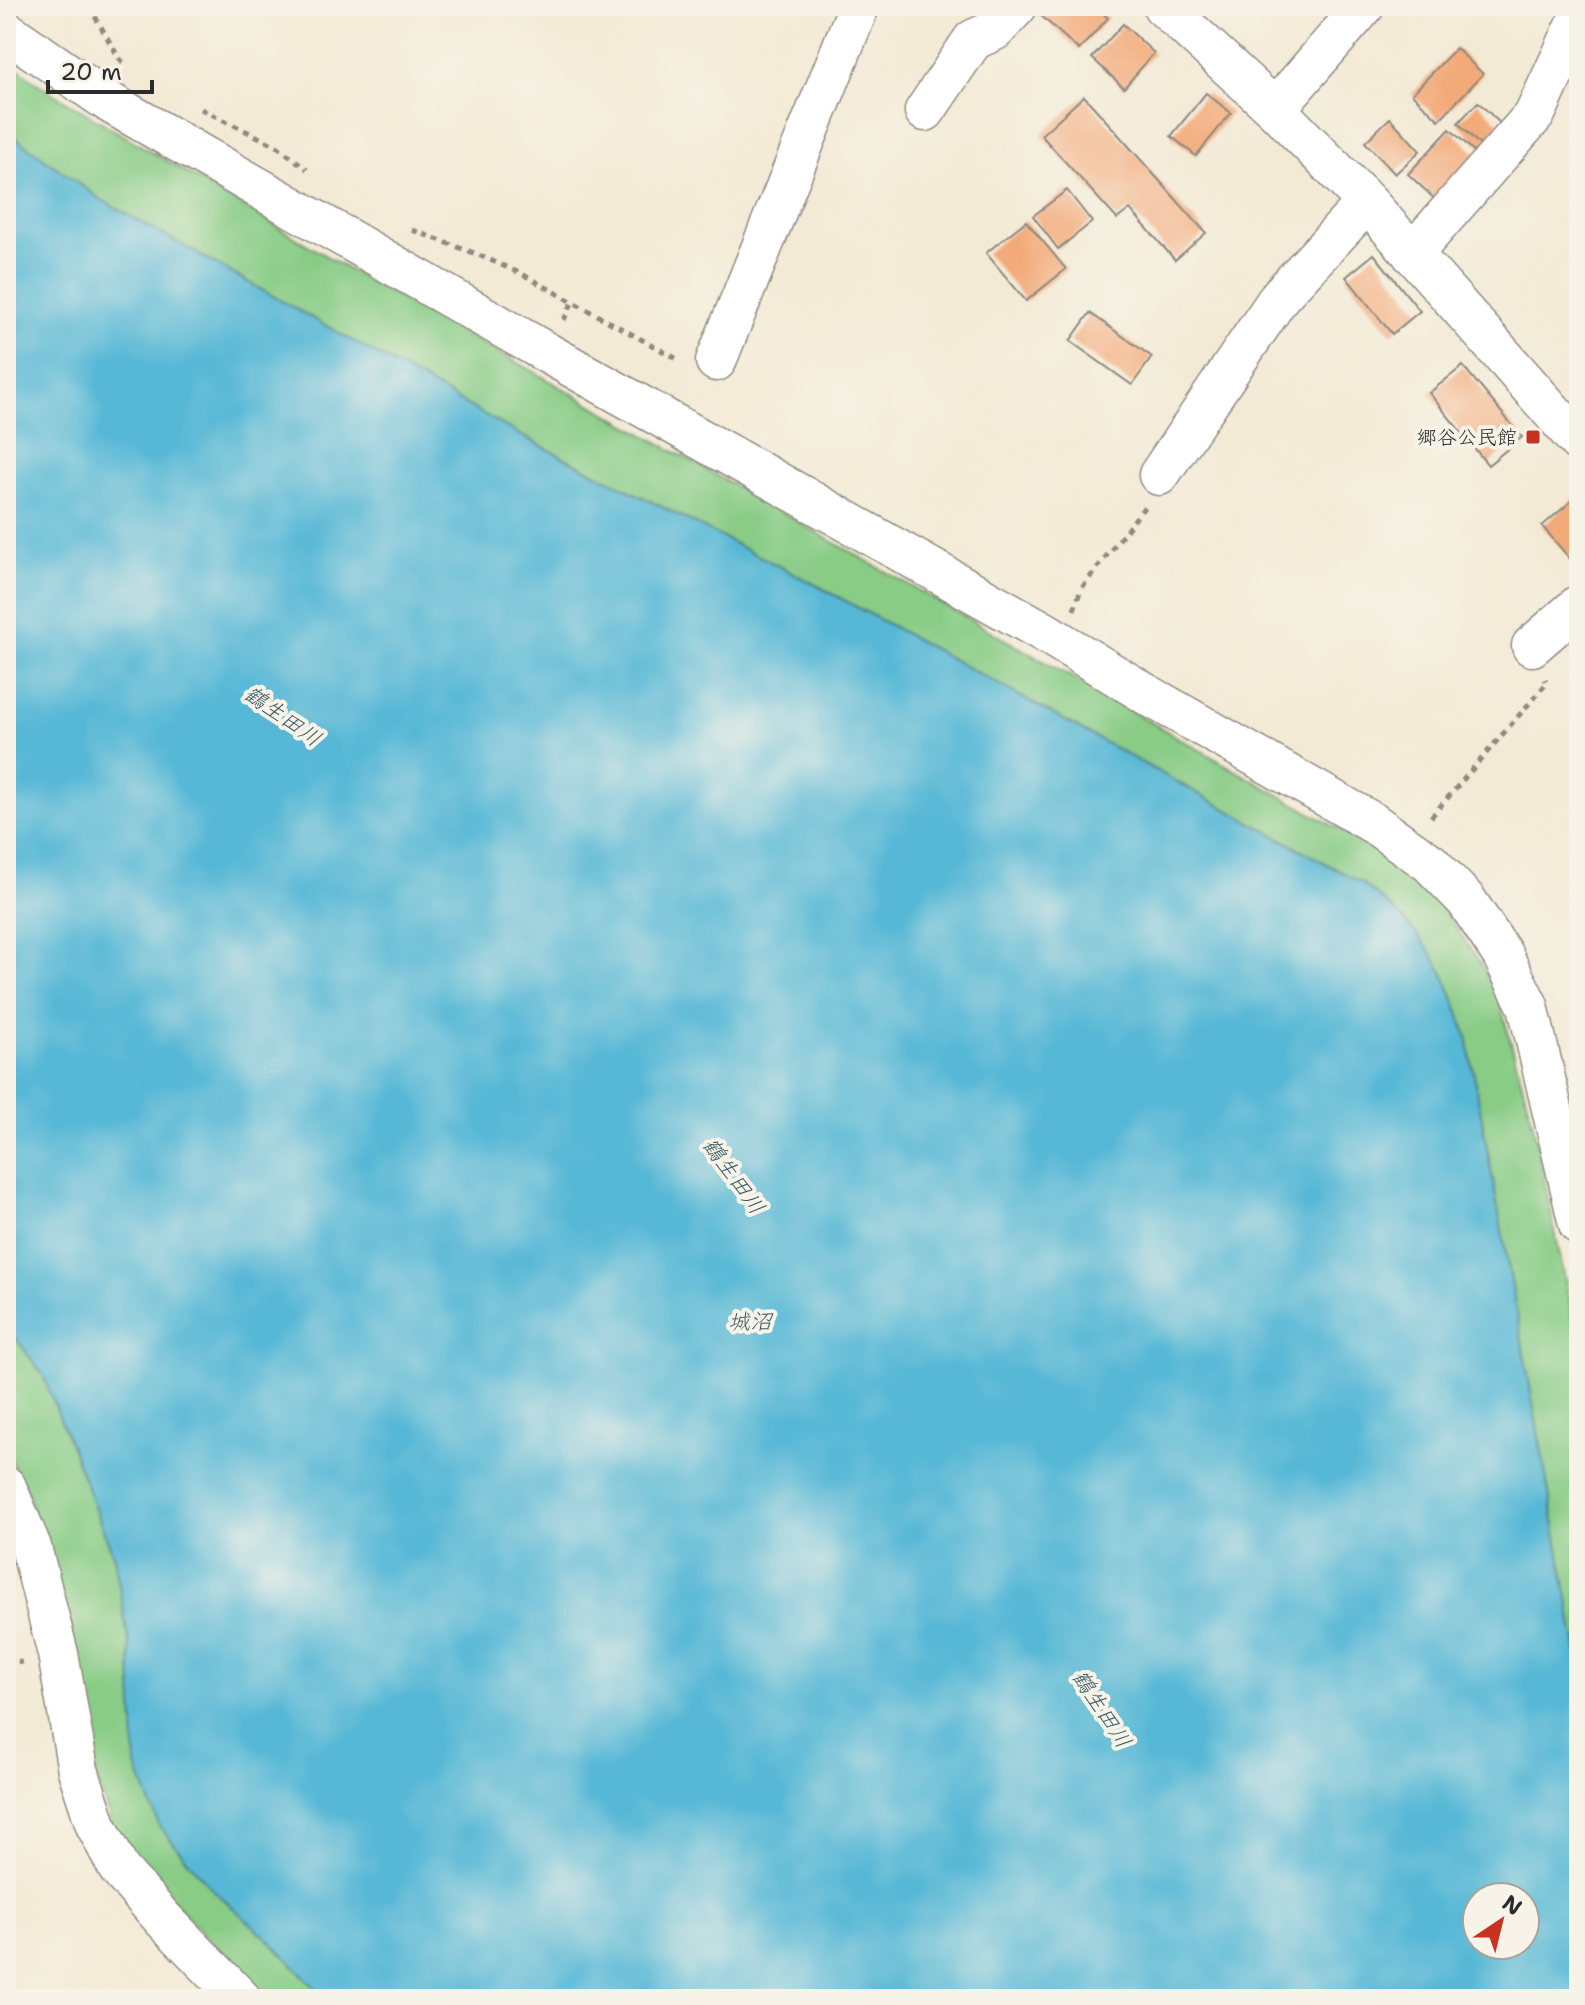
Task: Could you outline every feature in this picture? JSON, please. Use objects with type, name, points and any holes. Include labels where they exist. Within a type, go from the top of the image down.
[{"type":"street","points":[[716,361],[859,6]]},
{"type":"street","points":[[925,111],[973,40],[995,30],[1017,6]]},
{"type":"street","points":[[1163,6],[1275,109],[1367,202],[1579,442]]},
{"type":"street","points":[[1275,109],[1364,6]]},
{"type":"street","points":[[1412,254],[1535,114],[1579,19]]},
{"type":"street","points":[[6,31],[112,104],[1057,640],[1373,823],[1430,863],[1466,900],[1502,954],[1528,1006],[1579,1224]]},
{"type":"street","points":[[1159,475],[1280,296],[1367,202]]},
{"type":"street","points":[[1532,646],[1579,605]]},
{"type":"street","points":[[6,1487],[31,1547],[58,1654],[78,1770],[96,1825],[119,1869],[241,1999]]},
{"type":"path","points":[[89,6],[119,58],[131,70]]},
{"type":"path","points":[[188,102],[277,146],[312,173]]},
{"type":"path","points":[[404,227],[522,274],[681,361],[696,367],[716,361]]},
{"type":"path","points":[[1057,640],[1072,615],[1081,589],[1159,489],[1159,475]]},
{"type":"path","points":[[1430,818],[1547,683],[1532,646]]},
{"type":"green space","points":[[6,60],[44,88],[368,281],[527,368],[1411,870],[1435,896],[1498,996],[1531,1116],[1579,1347],[1579,1660],[1467,1036],[1442,971],[1406,923],[1362,883],[820,587],[524,437],[100,199],[6,131]]},
{"type":"green space","points":[[6,1325],[43,1375],[114,1557],[130,1648],[270,1941],[326,1999],[263,1999],[117,1840],[88,1754],[28,1492],[6,1452]]},
{"type":"water","name":"城沼","points":[[6,131],[100,199],[524,437],[820,587],[1362,883],[1417,934],[1442,971],[1467,1036],[1579,1660],[1579,1999],[326,1999],[270,1941],[209,1886],[159,1826],[136,1765],[130,1648],[114,1557],[43,1375],[6,1325]]},
{"type":"building","points":[[1045,6],[1095,6],[1108,18],[1079,50],[1038,13]]},
{"type":"building","points":[[1123,24],[1154,53],[1124,88],[1092,58]]},
{"type":"building","points":[[1456,48],[1483,74],[1439,120],[1412,94]]},
{"type":"building","points":[[1206,93],[1231,113],[1196,156],[1171,136]]},
{"type":"building","points":[[1084,96],[1206,233],[1175,260],[1130,209],[1117,219],[1041,135]]},
{"type":"building","points":[[1478,102],[1503,126],[1482,147],[1458,123]]},
{"type":"building","points":[[1390,118],[1420,151],[1395,174],[1365,142]]},
{"type":"building","points":[[1450,129],[1480,157],[1438,202],[1408,174]]},
{"type":"building","points":[[1067,190],[1092,222],[1058,249],[1033,216]]},
{"type":"building","points":[[1026,221],[1066,269],[1026,301],[986,253]]},
{"type":"building","points":[[1374,254],[1420,311],[1392,334],[1346,277]]},
{"type":"building","points":[[1090,313],[1152,357],[1132,385],[1070,341]]},
{"type":"building","points":[[1463,366],[1522,437],[1488,465],[1429,393]]},
{"type":"building","points":[[1575,498],[1579,503],[1577,567],[1542,526]]},
{"type":"place","name":"郷谷公民館","points":[[1533,437]]},
{"type":"water label","name":"鶴生田川","points":[[283,716]]},
{"type":"water label","name":"鶴生田川","points":[[734,1176]]},
{"type":"water label","name":"鶴生田川","points":[[1102,1709]]}]
